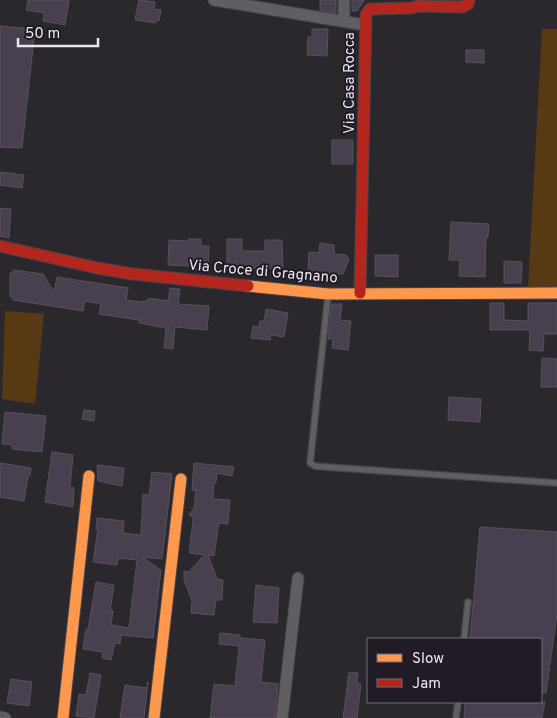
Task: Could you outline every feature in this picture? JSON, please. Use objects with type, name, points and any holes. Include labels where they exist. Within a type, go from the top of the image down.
[{"type":"street","name":"Via Casa Rocca","points":[[214,0],[365,25],[360,293]]},
{"type":"street","points":[[344,0],[344,21]]},
{"type":"street","points":[[365,25],[366,15],[370,9],[411,8],[418,6],[462,7],[468,4],[469,0]]},
{"type":"street","name":"Via Croce di Gragnano","points":[[0,246],[97,268],[133,274],[328,294],[557,293]]},
{"type":"street","points":[[63,718],[89,476]]},
{"type":"street","points":[[154,718],[181,480]]},
{"type":"street","points":[[282,718],[298,578]]},
{"type":"street","points":[[0,717],[5,718]]},
{"type":"lane","points":[[328,294],[310,463],[315,466],[326,467],[557,483]]},
{"type":"lane","points":[[464,638],[468,602]]},
{"type":"lane","points":[[456,718],[458,703]]},
{"type":"shaded area","points":[[542,29],[557,29],[557,288],[528,288]]},
{"type":"shaded area","points":[[5,311],[44,314],[35,404],[2,399]]},
{"type":"building","points":[[28,0],[69,0],[65,25],[43,21],[44,13],[26,10]]},
{"type":"building","points":[[139,0],[155,2],[154,9],[161,10],[159,21],[156,20],[156,23],[135,20]]},
{"type":"building","points":[[320,0],[336,0],[336,13],[320,10]]},
{"type":"building","points":[[352,0],[364,0],[357,11],[352,11]]},
{"type":"building","points":[[0,26],[35,29],[22,148],[0,147]]},
{"type":"building","points":[[312,29],[328,29],[327,56],[307,55],[308,37],[312,37]]},
{"type":"building","points":[[466,50],[484,50],[484,63],[466,62]]},
{"type":"building","points":[[332,140],[353,140],[353,164],[332,164]]},
{"type":"building","points":[[0,172],[24,175],[22,188],[0,185]]},
{"type":"building","points":[[0,208],[11,209],[9,238],[0,236]]},
{"type":"building","points":[[451,222],[489,224],[488,237],[486,237],[485,277],[459,276],[460,260],[449,260]]},
{"type":"building","points":[[188,239],[201,239],[201,246],[209,246],[208,269],[192,269],[192,266],[168,265],[169,240],[188,241]]},
{"type":"building","points":[[227,239],[242,239],[242,251],[265,251],[265,240],[282,240],[283,269],[227,267]]},
{"type":"building","points":[[320,243],[334,245],[334,254],[346,255],[349,259],[343,274],[311,273],[308,270],[309,252],[319,253]]},
{"type":"building","points":[[375,255],[398,255],[398,277],[375,276]]},
{"type":"building","points":[[504,261],[522,262],[521,283],[504,283]]},
{"type":"building","points":[[14,270],[43,274],[54,292],[57,277],[128,288],[126,300],[142,302],[147,301],[148,298],[168,301],[170,288],[180,289],[178,304],[209,306],[207,330],[175,327],[173,349],[164,348],[166,328],[139,323],[139,320],[99,314],[101,304],[85,301],[83,311],[13,300],[10,295],[10,274]]},
{"type":"building","points":[[490,303],[504,303],[504,320],[528,321],[528,303],[557,303],[557,334],[544,334],[543,351],[529,350],[530,330],[490,330]]},
{"type":"building","points":[[332,304],[342,304],[340,320],[351,321],[348,350],[332,348],[333,339],[328,339]]},
{"type":"building","points":[[266,309],[288,313],[284,337],[271,335],[270,340],[251,338],[253,326],[259,327],[260,321],[264,321]]},
{"type":"building","points":[[542,358],[557,359],[557,387],[541,387]]},
{"type":"building","points":[[449,397],[481,399],[480,422],[448,420]]},
{"type":"building","points":[[84,410],[95,411],[94,421],[82,419]]},
{"type":"building","points":[[5,412],[46,416],[42,452],[12,449],[12,445],[2,444]]},
{"type":"building","points":[[52,452],[73,455],[70,487],[74,488],[73,507],[45,502]]},
{"type":"building","points":[[0,463],[31,468],[24,501],[0,497]]},
{"type":"building","points":[[194,463],[234,467],[232,476],[217,473],[216,482],[214,482],[213,499],[230,500],[228,524],[219,523],[214,556],[208,555],[217,579],[223,580],[222,600],[216,600],[214,615],[191,613],[192,601],[184,580],[184,571],[189,572],[204,555],[189,553],[193,517],[189,515],[194,508],[196,491],[192,490]]},
{"type":"building","points":[[97,465],[124,468],[122,486],[98,481]]},
{"type":"building","points":[[152,472],[172,474],[162,559],[142,557],[161,570],[153,638],[121,635],[120,644],[115,643],[111,660],[102,658],[103,652],[83,649],[96,582],[114,585],[110,610],[113,611],[111,625],[129,628],[137,560],[118,558],[117,565],[93,562],[98,529],[96,529],[97,518],[124,521],[123,533],[141,535],[143,494],[149,495]]},
{"type":"building","points":[[480,527],[557,532],[557,614],[546,693],[542,692],[542,638],[470,638]]},
{"type":"building","points":[[256,585],[279,588],[277,623],[253,622]]},
{"type":"building","points":[[220,633],[240,635],[240,638],[265,640],[261,682],[278,684],[275,718],[210,718],[214,684],[235,686],[239,646],[219,644]]},
{"type":"building","points":[[349,672],[358,673],[357,683],[361,684],[357,718],[343,718]]},
{"type":"building","points":[[90,673],[101,675],[94,718],[76,716],[79,694],[86,695]]},
{"type":"building","points":[[11,679],[32,682],[29,706],[7,703]]},
{"type":"building","points":[[148,682],[144,718],[120,718],[125,685],[147,688]]},
{"type":"building","points":[[545,702],[542,718],[464,718],[465,703]]},
{"type":"traffic: slow","points":[[248,286],[328,294],[557,293]]},
{"type":"traffic: slow","points":[[63,718],[89,476]]},
{"type":"traffic: slow","points":[[154,718],[181,479]]},
{"type":"traffic: jam","points":[[360,293],[366,15],[370,9],[411,8],[418,6],[462,7],[468,4],[469,0]]},
{"type":"traffic: jam","points":[[0,246],[97,268],[133,274],[248,286]]}]
